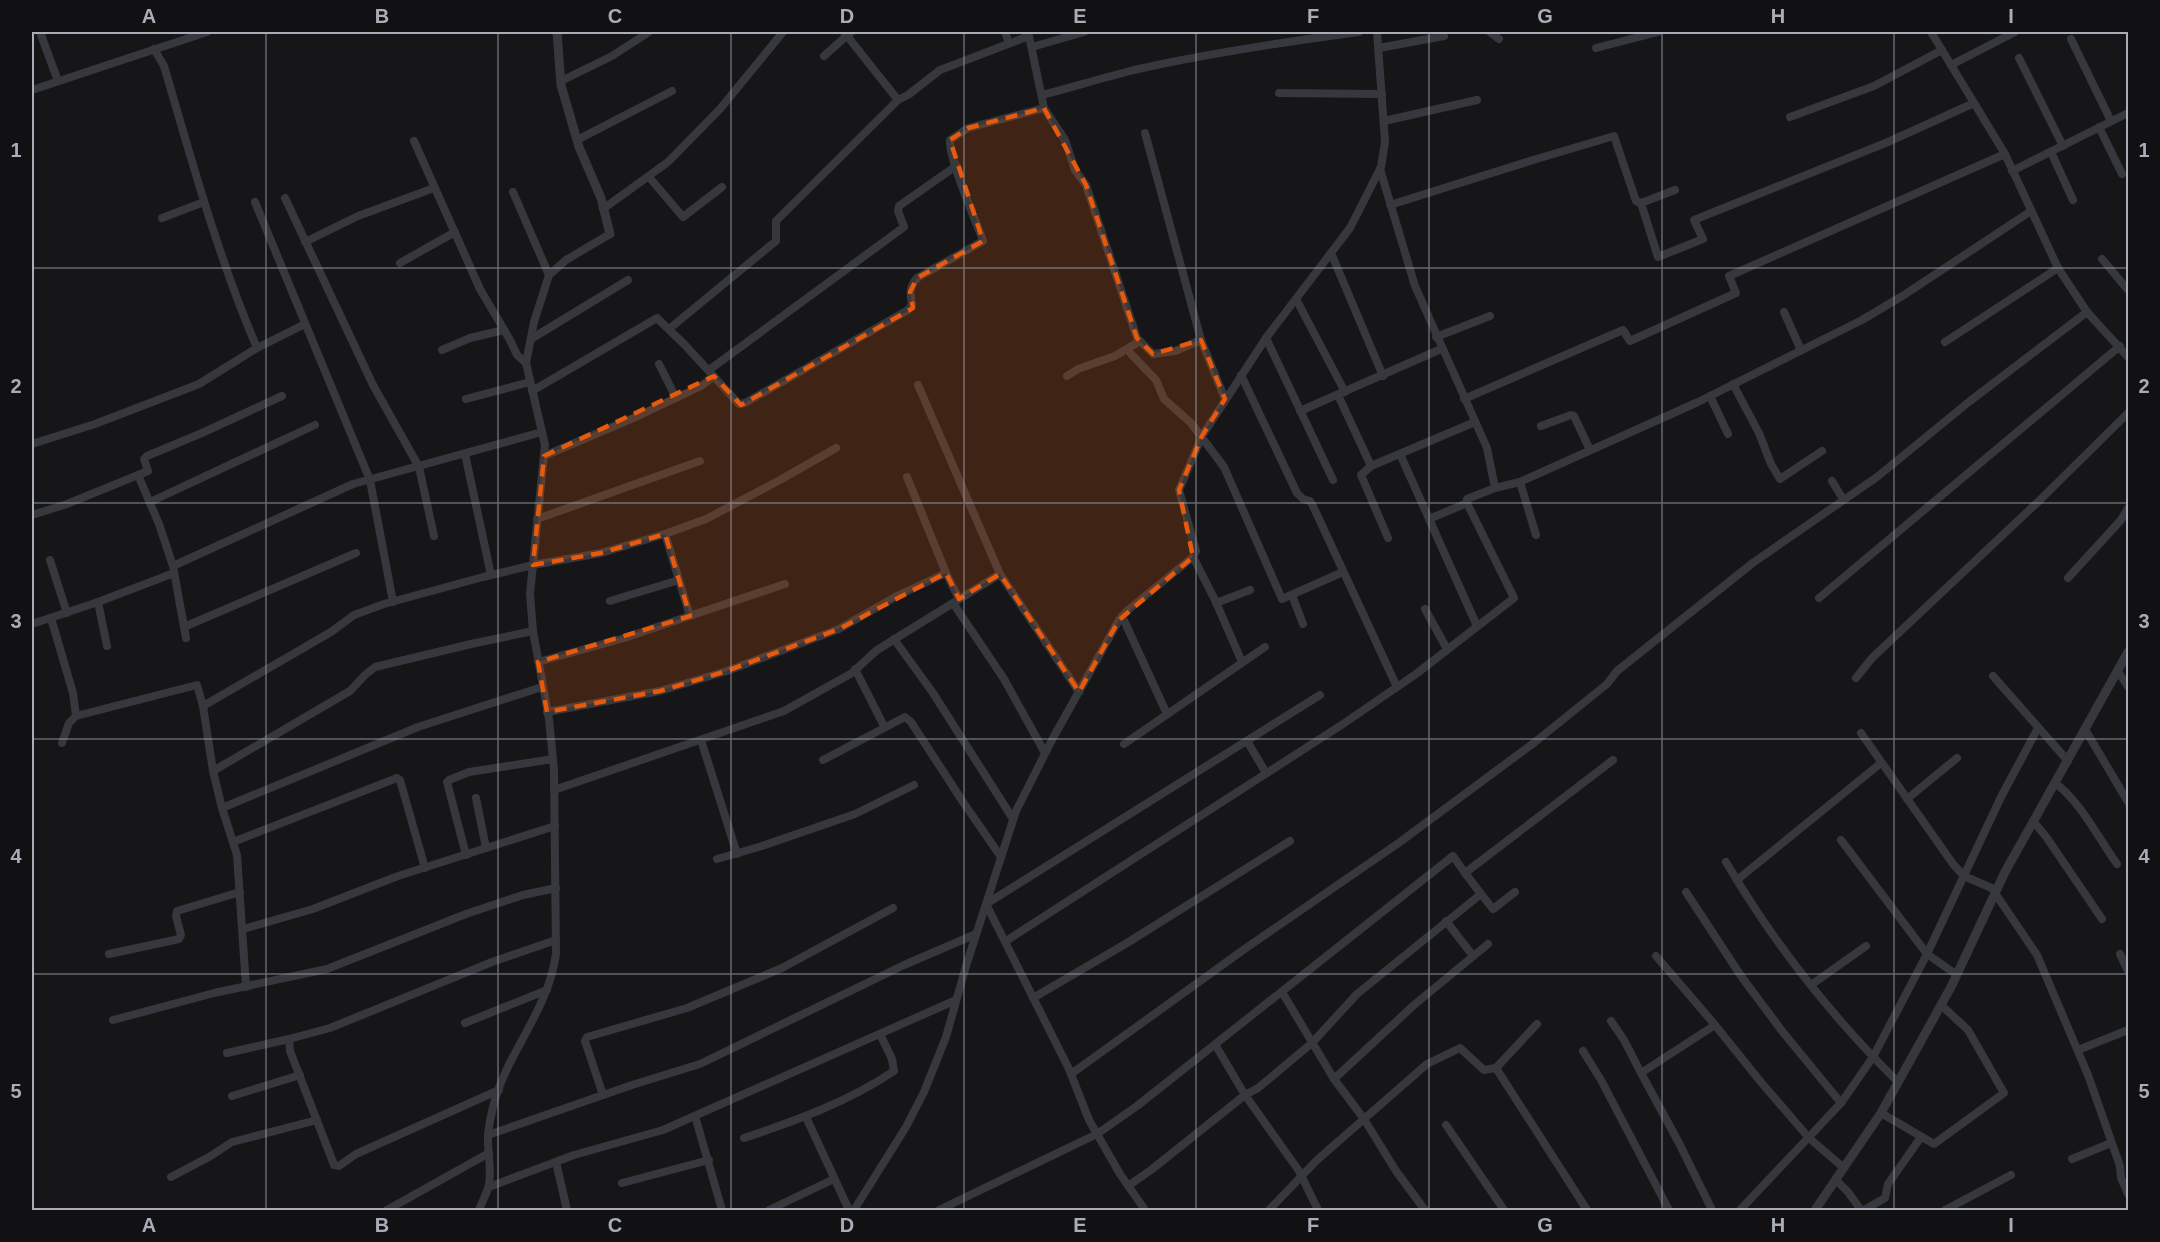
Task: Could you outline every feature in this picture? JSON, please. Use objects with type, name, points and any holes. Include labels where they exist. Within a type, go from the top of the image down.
[{"type":"street","points":[[40,32],[58,81]]},
{"type":"street","points":[[32,90],[207,32]]},
{"type":"street","points":[[479,1210],[489,1187],[488,1136],[494,1105],[547,990],[554,971],[556,940],[553,759],[533,631],[530,594],[545,445],[526,363],[549,275],[566,260],[610,234],[577,140],[561,81],[557,32]]},
{"type":"street","points":[[561,81],[612,56],[649,32]]},
{"type":"street","points":[[603,209],[668,162],[720,109],[783,32]]},
{"type":"street","points":[[1005,32],[1009,43]]},
{"type":"street","points":[[1032,47],[1084,32]]},
{"type":"street","points":[[1042,95],[1135,70],[1195,58],[1294,40],[1359,32]]},
{"type":"street","points":[[854,1210],[906,1127],[924,1092],[946,1037],[1013,819],[1045,753],[1122,616],[1193,557],[1196,551],[1179,490],[1202,436],[1266,338],[1350,228],[1380,169],[1385,142],[1377,32]]},
{"type":"street","points":[[1490,32],[1499,39]]},
{"type":"street","points":[[1596,48],[1658,32]]},
{"type":"street","points":[[1931,32],[2005,154],[2058,268],[2087,312],[2128,357]]},
{"type":"street","points":[[1951,65],[2015,32]]},
{"type":"street","points":[[824,56],[847,33],[898,100]]},
{"type":"street","points":[[669,329],[776,241],[776,221],[898,100],[940,70],[1029,36],[1044,108],[1065,140],[1075,170],[1086,185],[1137,338],[1153,354],[1175,351],[1201,340]]},
{"type":"street","points":[[1378,48],[1444,36]]},
{"type":"street","points":[[2071,39],[2111,121]]},
{"type":"street","points":[[154,49],[164,66],[204,202],[242,314],[257,348]]},
{"type":"street","points":[[1790,117],[1874,86],[1942,50]]},
{"type":"street","points":[[2019,58],[2063,146]]},
{"type":"street","points":[[577,140],[672,91]]},
{"type":"street","points":[[1279,93],[1382,94]]},
{"type":"street","points":[[1384,121],[1477,100]]},
{"type":"street","points":[[1390,205],[1614,136],[1636,201],[1641,203],[1658,257],[1703,239],[1694,220],[1858,154],[1974,102]]},
{"type":"street","points":[[532,391],[657,318],[712,373],[739,404],[745,403],[908,310],[912,305],[911,285],[917,279],[983,241],[949,144],[953,137],[968,128],[1044,108]]},
{"type":"street","points":[[2012,171],[2128,113]]},
{"type":"street","points":[[2099,128],[2122,174]]},
{"type":"street","points":[[1145,133],[1201,340],[1225,399]]},
{"type":"street","points":[[414,141],[480,289],[517,355],[526,363]]},
{"type":"street","points":[[2051,152],[2073,200]]},
{"type":"street","points":[[1464,399],[1623,330],[1630,341],[1705,308],[1736,293],[1729,276],[2005,154]]},
{"type":"street","points":[[544,456],[700,386],[712,373],[904,227],[898,211],[899,206],[956,165]]},
{"type":"street","points":[[1380,169],[1414,286],[1487,448],[1495,488]]},
{"type":"street","points":[[649,177],[683,216],[722,187]]},
{"type":"street","points":[[305,242],[358,216],[434,188]]},
{"type":"street","points":[[1641,203],[1675,190]]},
{"type":"street","points":[[513,192],[549,275]]},
{"type":"street","points":[[285,198],[373,385],[419,467],[434,536]]},
{"type":"street","points":[[162,218],[204,202]]},
{"type":"street","points":[[255,202],[370,480],[393,602]]},
{"type":"street","points":[[1429,519],[1467,502],[1467,499],[1495,488],[1520,482],[1710,396],[1862,320],[1904,296],[2031,211]]},
{"type":"street","points":[[400,262],[454,232]]},
{"type":"street","points":[[1330,253],[1383,376]]},
{"type":"street","points":[[2102,259],[2128,290]]},
{"type":"street","points":[[1945,342],[2058,268]]},
{"type":"street","points":[[531,339],[628,280]]},
{"type":"street","points":[[1296,299],[1342,393],[1371,466]]},
{"type":"street","points":[[1784,312],[1801,350]]},
{"type":"street","points":[[1071,1074],[1400,842],[1526,748],[1607,684],[1617,671],[1754,562],[1877,477],[1970,401],[2087,312]]},
{"type":"street","points":[[1436,337],[1490,316]]},
{"type":"street","points":[[32,444],[94,424],[199,384],[257,348],[305,324]]},
{"type":"street","points":[[441,350],[470,338],[504,330]]},
{"type":"street","points":[[1266,338],[1333,480]]},
{"type":"street","points":[[1067,376],[1078,369],[1115,356],[1140,341]]},
{"type":"street","points":[[1819,598],[2120,346]]},
{"type":"street","points":[[1300,411],[1441,350]]},
{"type":"street","points":[[1131,354],[1156,380],[1164,399],[1191,423],[1224,467],[1282,599],[1343,572]]},
{"type":"street","points":[[658,364],[676,398]]},
{"type":"street","points":[[1241,375],[1297,494],[1310,501],[1313,506],[1397,687]]},
{"type":"street","points":[[466,399],[530,382]]},
{"type":"street","points":[[1733,384],[1780,479],[1822,452]]},
{"type":"street","points":[[918,385],[1000,574],[1079,692]]},
{"type":"street","points":[[32,515],[67,504],[148,471],[144,459],[147,456],[282,396]]},
{"type":"street","points":[[1710,396],[1728,434]]},
{"type":"street","points":[[1856,678],[1872,658],[2041,499],[2128,413]]},
{"type":"street","points":[[1541,426],[1570,415],[1574,416],[1590,450]]},
{"type":"street","points":[[1388,538],[1361,475],[1371,466],[1475,422]]},
{"type":"street","points":[[150,502],[315,425]]},
{"type":"street","points":[[32,624],[98,602],[174,569],[333,492],[542,432]]},
{"type":"street","points":[[203,706],[331,632],[354,615],[491,575],[601,553],[665,534],[706,519],[836,448]]},
{"type":"street","points":[[1400,453],[1477,626]]},
{"type":"street","points":[[465,454],[491,575]]},
{"type":"street","points":[[537,519],[700,461]]},
{"type":"street","points":[[138,475],[174,569],[186,638]]},
{"type":"street","points":[[907,477],[956,601],[1004,679],[1045,753]]},
{"type":"street","points":[[1832,481],[1843,499]]},
{"type":"street","points":[[1520,482],[1536,535]]},
{"type":"street","points":[[1006,941],[1397,687],[1514,598],[1467,502]]},
{"type":"street","points":[[2068,578],[2121,520],[2128,508]]},
{"type":"street","points":[[665,534],[690,616]]},
{"type":"street","points":[[184,627],[356,553]]},
{"type":"street","points":[[1193,557],[1242,662]]},
{"type":"street","points":[[50,560],[67,613]]},
{"type":"street","points":[[547,712],[660,691],[727,671],[839,629],[897,596],[946,573]]},
{"type":"street","points":[[554,790],[784,711],[855,669],[877,650],[1000,574]]},
{"type":"street","points":[[610,601],[679,580]]},
{"type":"street","points":[[538,662],[624,638],[785,584]]},
{"type":"street","points":[[1216,603],[1250,590]]},
{"type":"street","points":[[1292,595],[1303,624]]},
{"type":"street","points":[[98,602],[107,646]]},
{"type":"street","points":[[1425,609],[1447,650]]},
{"type":"street","points":[[1122,616],[1167,714]]},
{"type":"street","points":[[51,618],[73,693],[76,716]]},
{"type":"street","points":[[213,771],[350,691],[375,668],[533,631]]},
{"type":"street","points":[[894,639],[939,703],[1013,819]]},
{"type":"street","points":[[1124,744],[1265,647]]},
{"type":"street","points":[[1815,1210],[1881,1113],[1957,975],[2033,821],[2128,652]]},
{"type":"street","points":[[855,669],[884,726]]},
{"type":"street","points":[[2118,671],[2128,687]]},
{"type":"street","points":[[1993,676],[2068,761]]},
{"type":"street","points":[[62,743],[69,723],[76,716],[196,685],[203,706],[213,771],[237,855],[246,987]]},
{"type":"street","points":[[222,808],[418,727],[542,687]]},
{"type":"street","points":[[986,904],[1320,695]]},
{"type":"street","points":[[823,760],[905,717],[911,722],[1001,857]]},
{"type":"street","points":[[1740,1210],[1841,1103],[1873,1057],[1927,954],[2002,795],[2038,728]]},
{"type":"street","points":[[2086,730],[2128,802]]},
{"type":"street","points":[[1861,733],[1953,864],[1964,876],[1996,892],[2037,955],[2078,1050],[2128,1194]]},
{"type":"street","points":[[701,740],[736,854]]},
{"type":"street","points":[[1246,741],[1266,773]]},
{"type":"street","points":[[1907,799],[1957,758]]},
{"type":"street","points":[[466,855],[447,782],[469,772],[553,759]]},
{"type":"street","points":[[1466,873],[1613,760]]},
{"type":"street","points":[[1737,880],[1881,763]]},
{"type":"street","points":[[232,842],[397,778],[400,780],[425,868]]},
{"type":"street","points":[[2055,783],[2077,805],[2117,864]]},
{"type":"street","points":[[717,859],[855,814],[914,785]]},
{"type":"street","points":[[476,798],[486,848]]},
{"type":"street","points":[[2033,821],[2102,919]]},
{"type":"street","points":[[243,929],[313,909],[425,868],[555,826]]},
{"type":"street","points":[[1841,840],[1927,954],[1957,975]]},
{"type":"street","points":[[1033,998],[1137,937],[1290,841]]},
{"type":"street","points":[[939,1210],[1097,1134],[1216,1046],[1453,856],[1492,909],[1515,892]]},
{"type":"street","points":[[1726,862],[1811,985],[1873,1057],[1898,1082]]},
{"type":"street","points":[[113,1020],[168,1004],[327,969],[466,914],[523,895],[556,888]]},
{"type":"street","points":[[109,954],[179,939],[181,935],[176,916],[177,911],[240,892]]},
{"type":"street","points":[[1686,892],[1782,1031],[1841,1103]]},
{"type":"street","points":[[1128,1186],[1245,1095],[1258,1088],[1312,1043],[1357,994],[1481,894]]},
{"type":"street","points":[[986,904],[1071,1074],[1089,1120],[1145,1210]]},
{"type":"street","points":[[603,1095],[585,1041],[587,1037],[687,1008],[787,966],[893,908]]},
{"type":"street","points":[[1446,921],[1470,952]]},
{"type":"street","points":[[488,1136],[603,1095],[700,1064],[904,964],[976,934]]},
{"type":"street","points":[[227,1053],[330,1028],[492,962],[556,940]]},
{"type":"street","points":[[1334,1079],[1414,1005],[1488,944]]},
{"type":"street","points":[[1811,985],[1866,946]]},
{"type":"street","points":[[2120,954],[2128,971]]},
{"type":"street","points":[[1656,956],[1809,1137],[1844,1168]]},
{"type":"street","points":[[465,1023],[547,990]]},
{"type":"street","points":[[1282,992],[1334,1079],[1364,1119],[1396,1171],[1425,1210]]},
{"type":"street","points":[[489,1187],[556,1162],[655,1133],[956,1000]]},
{"type":"street","points":[[1881,1113],[1934,1144],[2004,1093],[1968,1030],[1941,1005]]},
{"type":"street","points":[[1611,1021],[1624,1040],[1712,1210]]},
{"type":"street","points":[[1269,1210],[1301,1176],[1427,1064],[1460,1048],[1484,1070],[1496,1068],[1537,1024]]},
{"type":"street","points":[[1641,1073],[1715,1025]]},
{"type":"street","points":[[2078,1050],[2128,1030]]},
{"type":"street","points":[[744,1138],[806,1117],[878,1082],[894,1071],[892,1059],[880,1034]]},
{"type":"street","points":[[289,1039],[290,1051],[334,1165],[339,1166],[356,1154],[499,1090]]},
{"type":"street","points":[[1216,1046],[1245,1095],[1301,1176],[1318,1210]]},
{"type":"street","points":[[1583,1051],[1601,1080],[1669,1210]]},
{"type":"street","points":[[1496,1068],[1587,1210]]},
{"type":"street","points":[[232,1096],[300,1075]]},
{"type":"street","points":[[695,1116],[722,1210]]},
{"type":"street","points":[[806,1117],[849,1210]]},
{"type":"street","points":[[171,1177],[232,1142],[317,1120]]},
{"type":"street","points":[[1446,1125],[1504,1210]]},
{"type":"street","points":[[1836,1180],[1862,1210],[1885,1198],[1888,1184],[1921,1137]]},
{"type":"street","points":[[2072,1159],[2112,1143]]},
{"type":"street","points":[[387,1210],[489,1153]]},
{"type":"street","points":[[622,1183],[709,1160]]},
{"type":"street","points":[[556,1162],[567,1210]]},
{"type":"street","points":[[1945,1210],[2011,1175]]},
{"type":"street","points":[[769,1210],[834,1179]]},
{"type":"highlighted area","points":[[1044,108],[1086,185],[1137,338],[1153,354],[1201,340],[1225,399],[1202,436],[1179,490],[1193,557],[1119,620],[1079,692],[1000,574],[959,599],[946,573],[839,629],[727,671],[660,691],[547,712],[538,662],[690,616],[665,534],[601,553],[533,565],[544,456],[714,376],[741,405],[913,308],[910,292],[917,278],[983,241],[950,140],[968,128]]}]
